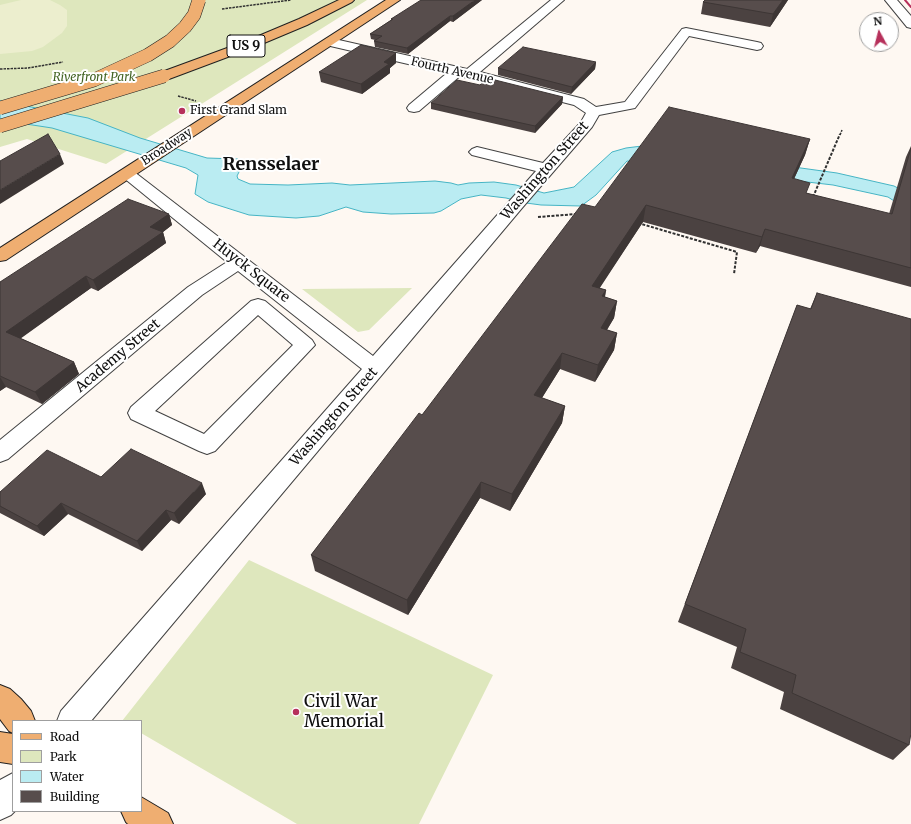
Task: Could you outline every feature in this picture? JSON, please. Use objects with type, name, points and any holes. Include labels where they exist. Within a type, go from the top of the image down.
[{"type":"main road","points":[[0,108],[94,80],[148,55],[170,41],[185,27],[194,15],[199,0]]},
{"type":"main road","name":"US 9","points":[[0,126],[150,80],[225,54],[304,22],[348,0]]},
{"type":"main road","name":"Broadway","points":[[0,256],[394,0]]},
{"type":"main road","points":[[0,699],[11,709],[19,720]]},
{"type":"main road","points":[[0,747],[12,749]]},
{"type":"main road","points":[[139,812],[157,824]]},
{"type":"street","points":[[414,108],[463,73],[558,0]]},
{"type":"street","points":[[891,0],[911,24]]},
{"type":"street","points":[[594,112],[630,105],[686,32],[757,46]]},
{"type":"street","name":"Fourth Avenue","points":[[330,42],[579,102],[594,112]]},
{"type":"street","name":"Washington Street","points":[[73,720],[375,369],[526,203],[547,169],[588,124],[594,112]]},
{"type":"street","points":[[477,152],[547,169]]},
{"type":"street","name":"Huyck Square","points":[[129,172],[239,262],[375,369]]},
{"type":"street","name":"Academy Street","points":[[0,453],[196,292],[239,262]]},
{"type":"street","points":[[258,305],[284,327],[305,345],[207,445],[139,414],[258,305]]},
{"type":"street","points":[[284,327],[300,310]]},
{"type":"street","points":[[0,804],[12,790]]},
{"type":"path","points":[[812,200],[842,130]]},
{"type":"path","points":[[526,203],[584,213]]},
{"type":"path","points":[[638,223],[737,252],[734,274]]},
{"type":"green space","name":"Riverfront Park","points":[[0,0],[367,0],[106,164],[27,139],[0,147]]},
{"type":"green space","points":[[21,0],[50,0],[60,5],[67,10],[67,26],[62,33],[43,47],[32,51],[0,54],[0,5]]},
{"type":"green space","points":[[412,288],[369,330],[358,332],[302,289]]},
{"type":"green space","points":[[249,560],[493,675],[419,824],[297,824],[142,734],[142,720],[123,720]]},
{"type":"water","points":[[0,101],[88,118],[140,138],[207,158],[238,159],[243,164],[237,176],[238,179],[250,184],[288,185],[332,183],[350,185],[435,181],[458,185],[494,182],[516,185],[544,193],[574,187],[612,152],[642,146],[837,173],[894,186],[911,195],[911,212],[888,197],[833,185],[627,161],[596,195],[581,206],[541,205],[481,195],[461,199],[441,211],[434,213],[391,214],[363,212],[346,207],[319,216],[296,218],[249,215],[208,202],[195,194],[198,175],[186,168],[52,128],[0,120]]},
{"type":"building","points":[[421,0],[475,0],[453,16],[450,16],[407,48],[374,41],[382,36],[370,34]]},
{"type":"building","points":[[705,0],[783,0],[773,14],[703,2]]},
{"type":"building","points":[[361,45],[396,53],[384,62],[389,64],[361,84],[319,72]]},
{"type":"building","points":[[523,47],[596,62],[572,87],[498,68]]},
{"type":"building","points":[[487,78],[563,97],[535,126],[431,103],[457,80],[480,85]]},
{"type":"building","points":[[669,107],[810,139],[792,178],[810,183],[806,193],[892,214],[911,148],[911,268],[765,229],[762,237],[646,205],[592,286],[606,290],[602,296],[617,301],[601,328],[617,333],[598,365],[562,353],[534,395],[565,406],[512,494],[481,482],[407,600],[311,555],[419,413],[422,415],[582,204],[595,207]]},
{"type":"building","points":[[48,134],[60,154],[0,190],[0,161]]},
{"type":"building","points":[[128,199],[169,214],[150,227],[163,232],[93,280],[86,276],[6,332],[74,362],[35,392],[0,376],[0,282]]},
{"type":"building","points":[[817,293],[911,319],[911,733],[909,745],[792,693],[796,675],[740,652],[746,629],[685,604],[797,305],[811,309]]},
{"type":"building","points":[[131,449],[202,483],[174,513],[166,510],[137,541],[61,503],[37,526],[0,506],[0,492],[47,450],[101,477]]},
{"type":"railway","points":[[905,0],[911,7]]},
{"type":"place","name":"First Grand Slam","points":[[182,111]]},
{"type":"place","name":"Civil War Memorial","points":[[296,712]]},
{"type":"district","name":"Rensselaer","points":[[271,165]]}]
